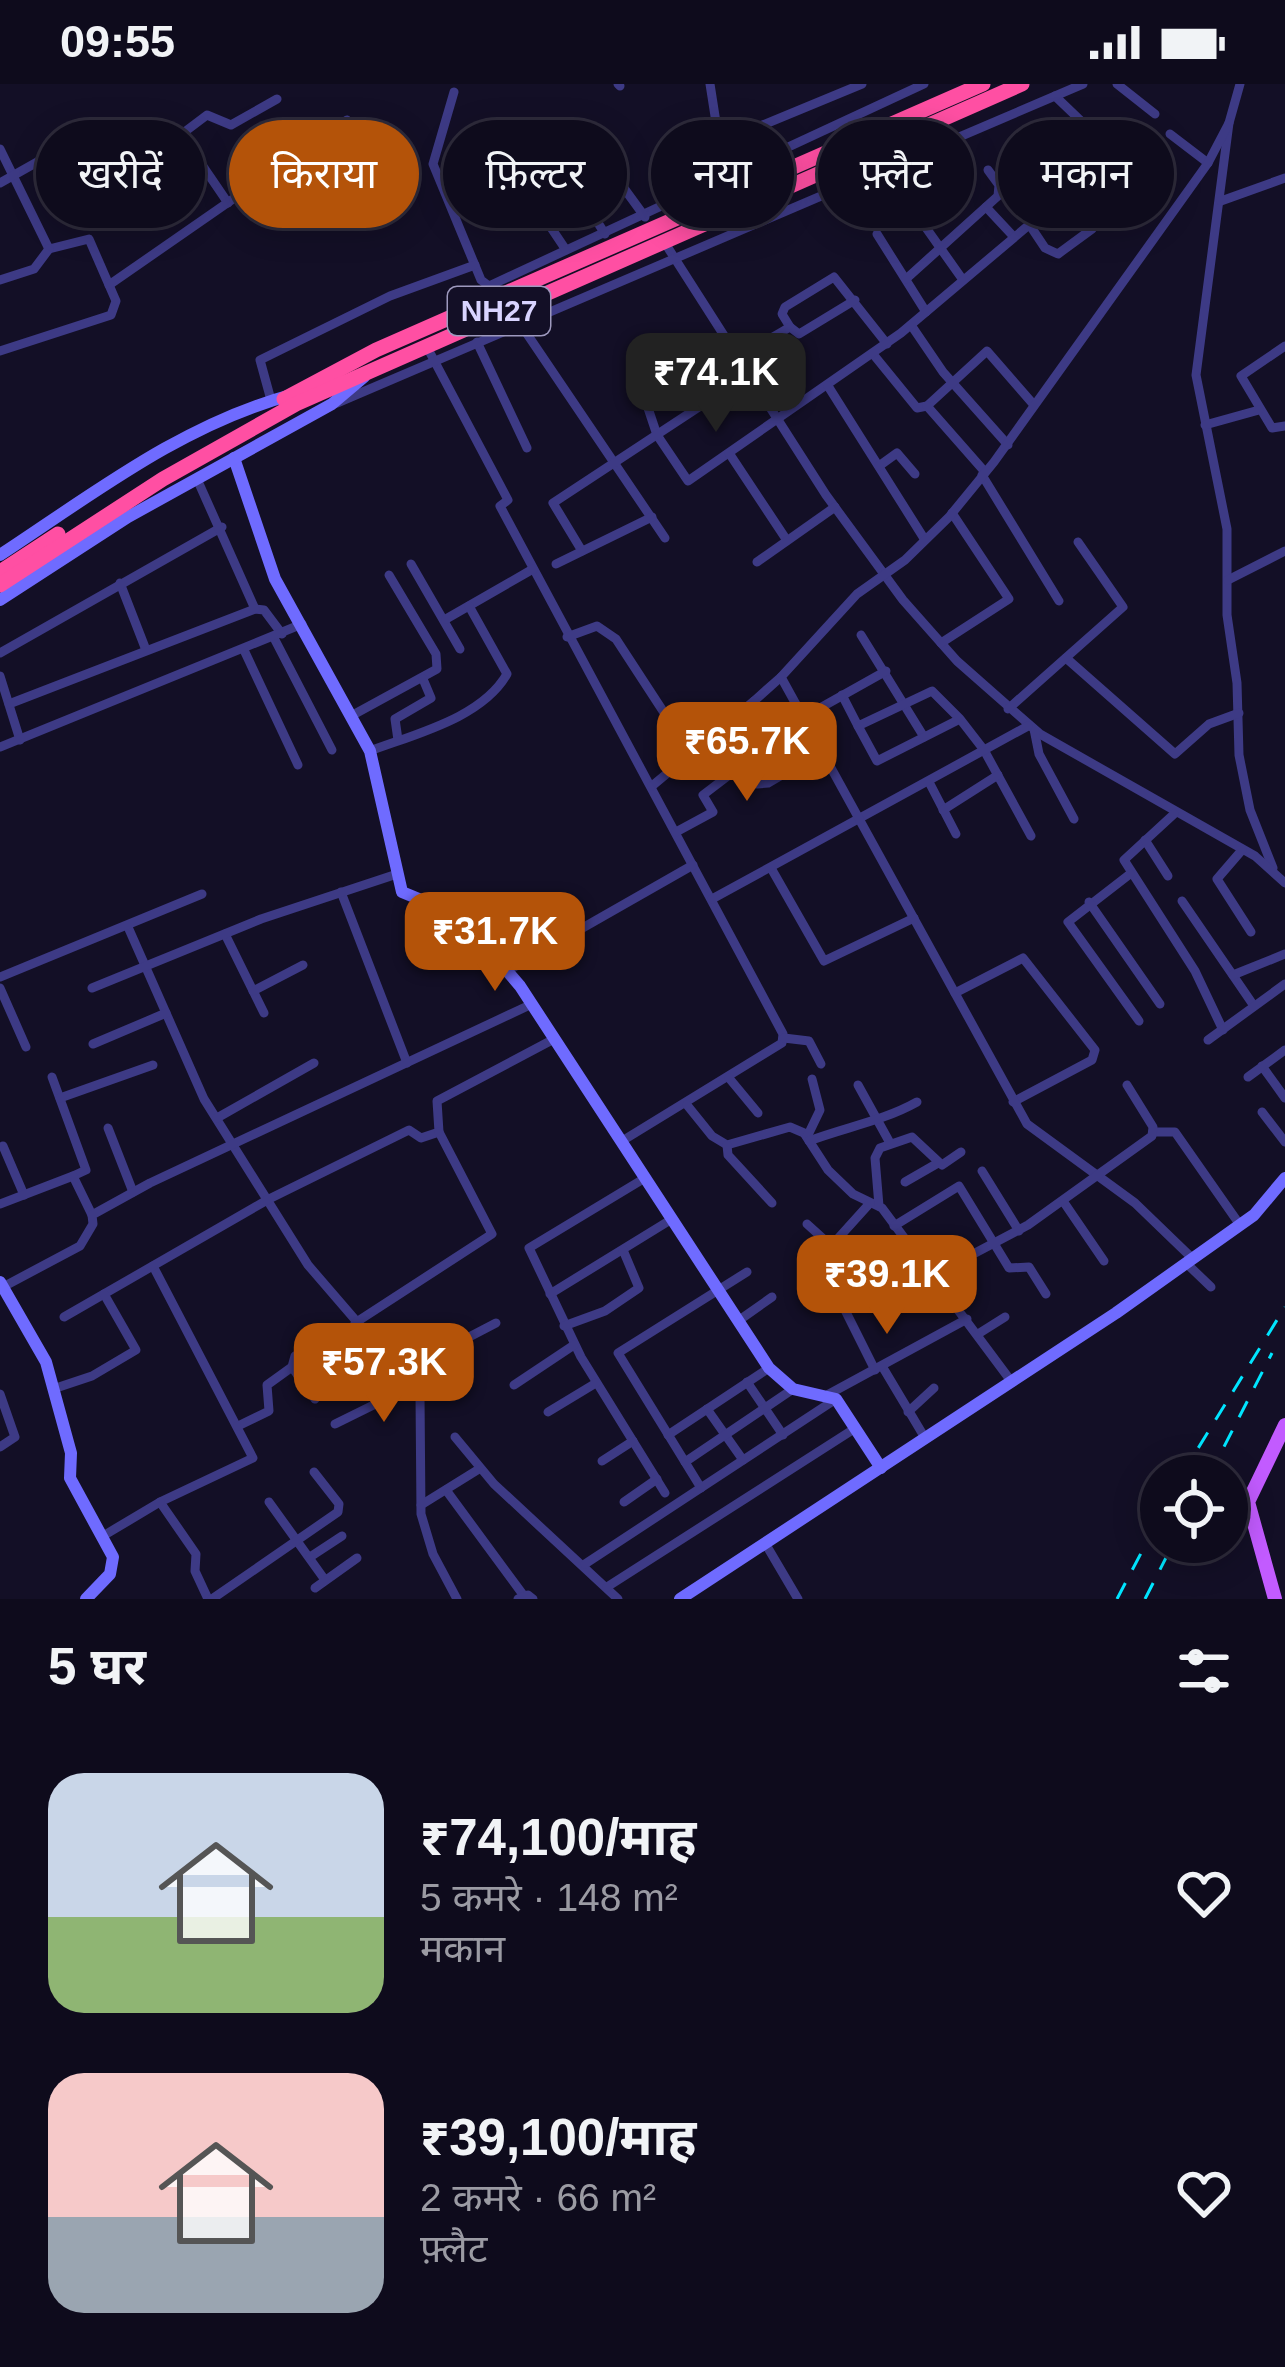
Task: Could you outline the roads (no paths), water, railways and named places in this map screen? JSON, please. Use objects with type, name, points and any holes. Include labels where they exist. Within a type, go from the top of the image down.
[{"type":"highway","name":"NH27","points":[[0,572],[190,451],[489,292],[983,84]]},
{"type":"highway","name":"NH27","points":[[0,585],[223,443],[383,361],[1022,84]]},
{"type":"main road","points":[[1272,1598],[1248,1502],[1285,1425]]},
{"type":"street","points":[[710,84],[715,120]]},
{"type":"street","points":[[775,120],[862,84]]},
{"type":"street","points":[[794,146],[924,84]]},
{"type":"street","points":[[0,600],[196,479],[332,404],[1084,84]]},
{"type":"street","points":[[1117,84],[1155,114]]},
{"type":"street","points":[[1240,84],[1229,123],[1196,375],[1227,529],[1239,755],[1250,810],[1273,868],[1285,883]]},
{"type":"street","points":[[454,92],[433,164],[489,292],[566,250],[651,214]]},
{"type":"street","points":[[1055,96],[1078,120]]},
{"type":"street","points":[[203,120],[213,114],[226,125],[236,124],[277,99]]},
{"type":"street","points":[[652,786],[782,677],[857,594],[926,540],[952,513],[1008,446],[1208,163],[1229,123]]},
{"type":"street","points":[[1174,137],[1208,163]]},
{"type":"street","points":[[0,149],[49,249]]},
{"type":"street","points":[[0,183],[36,164]]},
{"type":"street","points":[[109,285],[228,203],[205,169]]},
{"type":"street","points":[[906,279],[1000,192],[988,170]]},
{"type":"street","points":[[1221,201],[1285,178]]},
{"type":"street","points":[[627,192],[645,217]]},
{"type":"street","points":[[986,207],[1014,237]]},
{"type":"street","points":[[551,228],[566,250]]},
{"type":"street","points":[[601,228],[605,234]]},
{"type":"street","points":[[926,228],[963,280]]},
{"type":"street","points":[[636,372],[657,435],[688,481],[887,344],[1024,228]]},
{"type":"street","points":[[1032,228],[1045,248],[1058,254],[1092,229]]},
{"type":"street","points":[[877,234],[926,312]]},
{"type":"street","points":[[0,280],[34,269],[49,249],[89,239],[116,301],[111,314],[0,351]]},
{"type":"street","points":[[663,239],[746,376],[835,507],[941,643],[1031,727],[1273,868]]},
{"type":"street","points":[[271,400],[260,361],[390,296],[475,265]]},
{"type":"street","points":[[855,301],[799,334],[782,314],[784,307],[827,279],[838,279],[855,301],[887,344]]},
{"type":"street","points":[[521,325],[665,538]]},
{"type":"street","points":[[911,325],[951,382],[1008,446]]},
{"type":"street","points":[[736,359],[790,327]]},
{"type":"street","points":[[477,342],[527,448]]},
{"type":"street","points":[[425,343],[508,500],[500,506],[567,637],[652,786],[784,1037]]},
{"type":"street","points":[[1285,346],[1241,376],[1275,430],[1285,426]]},
{"type":"street","points":[[927,406],[982,353],[992,352],[1034,405]]},
{"type":"street","points":[[873,354],[913,405],[927,406],[984,474],[1060,601]]},
{"type":"street","points":[[332,404],[383,361]]},
{"type":"street","points":[[582,551],[553,503],[746,376]]},
{"type":"street","points":[[828,386],[926,540]]},
{"type":"street","points":[[0,555],[181,438],[222,416],[292,394]]},
{"type":"street","points":[[1205,425],[1259,410]]},
{"type":"street","points":[[879,466],[897,453],[915,474]]},
{"type":"street","points":[[729,454],[786,539]]},
{"type":"street","points":[[234,458],[275,579],[370,751],[401,892],[414,902],[460,916],[507,971],[770,1367],[793,1389],[833,1397],[881,1468]]},
{"type":"street","points":[[196,479],[222,527],[255,609]]},
{"type":"street","points":[[757,562],[835,507]]},
{"type":"street","points":[[941,643],[1009,599],[952,513]]},
{"type":"street","points":[[556,564],[652,518]]},
{"type":"street","points":[[0,652],[222,527]]},
{"type":"street","points":[[1009,710],[1124,602],[1078,542]]},
{"type":"street","points":[[1228,580],[1285,551]]},
{"type":"street","points":[[411,565],[460,649]]},
{"type":"street","points":[[446,619],[533,569]]},
{"type":"street","points":[[351,716],[423,679],[439,662],[388,575]]},
{"type":"street","points":[[120,583],[146,650]]},
{"type":"street","points":[[370,751],[491,697],[507,674],[469,606]]},
{"type":"street","points":[[9,704],[255,609],[264,610],[332,750]]},
{"type":"street","points":[[0,747],[302,624]]},
{"type":"street","points":[[567,637],[597,626],[616,639],[692,754]]},
{"type":"street","points":[[861,634],[924,736]]},
{"type":"street","points":[[244,650],[298,764]]},
{"type":"street","points":[[1066,658],[1175,754],[1209,724],[1239,713]]},
{"type":"street","points":[[803,717],[886,671]]},
{"type":"street","points":[[0,676],[20,740]]},
{"type":"street","points":[[782,677],[1034,1133],[1144,1210],[1211,1287]]},
{"type":"street","points":[[398,740],[395,718],[431,698],[423,679]]},
{"type":"street","points":[[858,726],[935,691],[985,750],[1031,836]]},
{"type":"street","points":[[842,695],[877,761],[960,719]]},
{"type":"street","points":[[754,700],[795,767]]},
{"type":"street","points":[[712,899],[1031,727]]},
{"type":"street","points":[[1031,727],[1039,754],[1073,819]]},
{"type":"street","points":[[676,832],[713,812],[704,795],[741,766],[757,784],[823,751]]},
{"type":"street","points":[[944,810],[998,775]]},
{"type":"street","points":[[929,782],[956,834]]},
{"type":"street","points":[[1174,814],[1124,860],[1195,971],[1222,1030]]},
{"type":"street","points":[[1144,840],[1168,875]]},
{"type":"street","points":[[1242,850],[1216,879],[1251,932]]},
{"type":"street","points":[[507,971],[693,865]]},
{"type":"street","points":[[771,868],[824,962],[914,918]]},
{"type":"street","points":[[1130,874],[1068,922],[1139,1021]]},
{"type":"street","points":[[92,988],[225,934],[394,875]]},
{"type":"street","points":[[341,892],[406,1063]]},
{"type":"street","points":[[0,977],[202,893]]},
{"type":"street","points":[[1182,901],[1253,1006]]},
{"type":"street","points":[[1089,902],[1160,1004]]},
{"type":"street","points":[[128,927],[217,1118],[308,1265],[413,1385],[421,1402],[421,1505],[433,1554],[457,1599]]},
{"type":"street","points":[[225,934],[264,1013]]},
{"type":"street","points":[[1233,975],[1279,952],[1285,955]]},
{"type":"street","points":[[955,993],[1023,958],[1095,1050],[1092,1060],[1013,1102]]},
{"type":"street","points":[[253,991],[303,965]]},
{"type":"street","points":[[1208,1040],[1285,984]]},
{"type":"street","points":[[0,988],[26,1047]]},
{"type":"street","points":[[92,1215],[532,1004]]},
{"type":"street","points":[[92,1044],[166,1013]]},
{"type":"street","points":[[622,1141],[729,1078],[784,1037],[809,1041],[821,1064]]},
{"type":"street","points":[[355,1324],[492,1234],[439,1132],[436,1101],[554,1039]]},
{"type":"street","points":[[1248,1077],[1285,1050]]},
{"type":"street","points":[[217,1118],[314,1063]]},
{"type":"street","points":[[60,1098],[153,1065]]},
{"type":"street","points":[[1262,1066],[1285,1098]]},
{"type":"street","points":[[0,1204],[86,1170],[52,1077]]},
{"type":"street","points":[[729,1078],[758,1112]]},
{"type":"street","points":[[808,1139],[820,1110],[812,1079]]},
{"type":"street","points":[[858,1085],[890,1143]]},
{"type":"street","points":[[1127,1085],[1155,1132]]},
{"type":"street","points":[[808,1139],[917,1102]]},
{"type":"street","points":[[686,1105],[712,1136],[727,1145],[790,1126],[808,1139],[835,1178],[875,1204],[937,1276],[1011,1382]]},
{"type":"street","points":[[1262,1112],[1285,1142]]},
{"type":"street","points":[[108,1128],[133,1192]]},
{"type":"street","points":[[64,1317],[268,1199],[409,1130],[422,1138],[439,1132]]},
{"type":"street","points":[[871,1308],[1019,1231],[1155,1132],[1175,1132],[1240,1225]]},
{"type":"street","points":[[833,1244],[875,1204],[876,1152],[912,1137],[938,1163],[945,1164],[961,1151]]},
{"type":"street","points":[[727,1145],[728,1155],[772,1203]]},
{"type":"street","points":[[3,1146],[24,1195]]},
{"type":"street","points":[[905,1182],[938,1163]]},
{"type":"street","points":[[982,1171],[1019,1231]]},
{"type":"street","points":[[73,1176],[93,1224],[80,1246],[1,1286],[56,1388],[70,1453],[70,1478],[113,1557],[110,1574],[86,1599]]},
{"type":"street","points":[[645,1178],[530,1246],[574,1345],[665,1492]]},
{"type":"street","points":[[680,1599],[1240,1225],[1269,1201],[1285,1178]]},
{"type":"street","points":[[894,1226],[959,1186],[1012,1270],[1029,1267],[1046,1294]]},
{"type":"street","points":[[975,1209],[998,1197]]},
{"type":"street","points":[[1063,1202],[1104,1261]]},
{"type":"street","points":[[550,1294],[672,1219]]},
{"type":"street","points":[[807,1224],[860,1272],[837,1294],[878,1368],[925,1438]]},
{"type":"street","points":[[564,1326],[605,1311],[639,1288],[622,1250]]},
{"type":"street","points":[[104,1536],[160,1502],[253,1457],[153,1266]]},
{"type":"street","points":[[701,1487],[618,1353],[748,1272]]},
{"type":"street","points":[[56,1388],[92,1376],[136,1350],[104,1294]]},
{"type":"street","points":[[738,1321],[772,1297]]},
{"type":"street","points":[[978,1334],[1005,1317]]},
{"type":"street","points":[[585,1564],[878,1368],[967,1319]]},
{"type":"street","points":[[401,1372],[496,1323]]},
{"type":"street","points":[[238,1426],[269,1411],[267,1385],[292,1367],[295,1356],[338,1332]]},
{"type":"street","points":[[514,1384],[574,1345]]},
{"type":"street","points":[[292,1367],[314,1399]]},
{"type":"street","points":[[668,1435],[770,1367]]},
{"type":"street","points":[[747,1382],[783,1435]]},
{"type":"street","points":[[548,1412],[596,1383]]},
{"type":"street","points":[[335,1424],[413,1385]]},
{"type":"street","points":[[908,1412],[934,1388]]},
{"type":"street","points":[[685,1462],[793,1389]]},
{"type":"street","points":[[0,1394],[15,1437],[0,1447]]},
{"type":"street","points":[[707,1409],[743,1460]]},
{"type":"street","points":[[455,1436],[479,1468],[585,1564],[611,1595],[854,1429]]},
{"type":"street","points":[[602,1461],[633,1441]]},
{"type":"street","points":[[421,1505],[479,1468]]},
{"type":"street","points":[[160,1502],[196,1554],[195,1571],[210,1599],[300,1541],[340,1508],[314,1472]]},
{"type":"street","points":[[624,1502],[657,1479]]},
{"type":"street","points":[[446,1490],[525,1598]]},
{"type":"street","points":[[269,1502],[326,1580]]},
{"type":"street","points":[[310,1557],[342,1536]]},
{"type":"street","points":[[765,1543],[798,1599]]},
{"type":"street","points":[[315,1588],[357,1558]]},
{"type":"railway","points":[[1194,1455],[1285,1307]]},
{"type":"railway","points":[[1220,1455],[1272,1353]]},
{"type":"railway","points":[[1117,1599],[1140,1555]]},
{"type":"railway","points":[[1145,1599],[1163,1563]]}]
